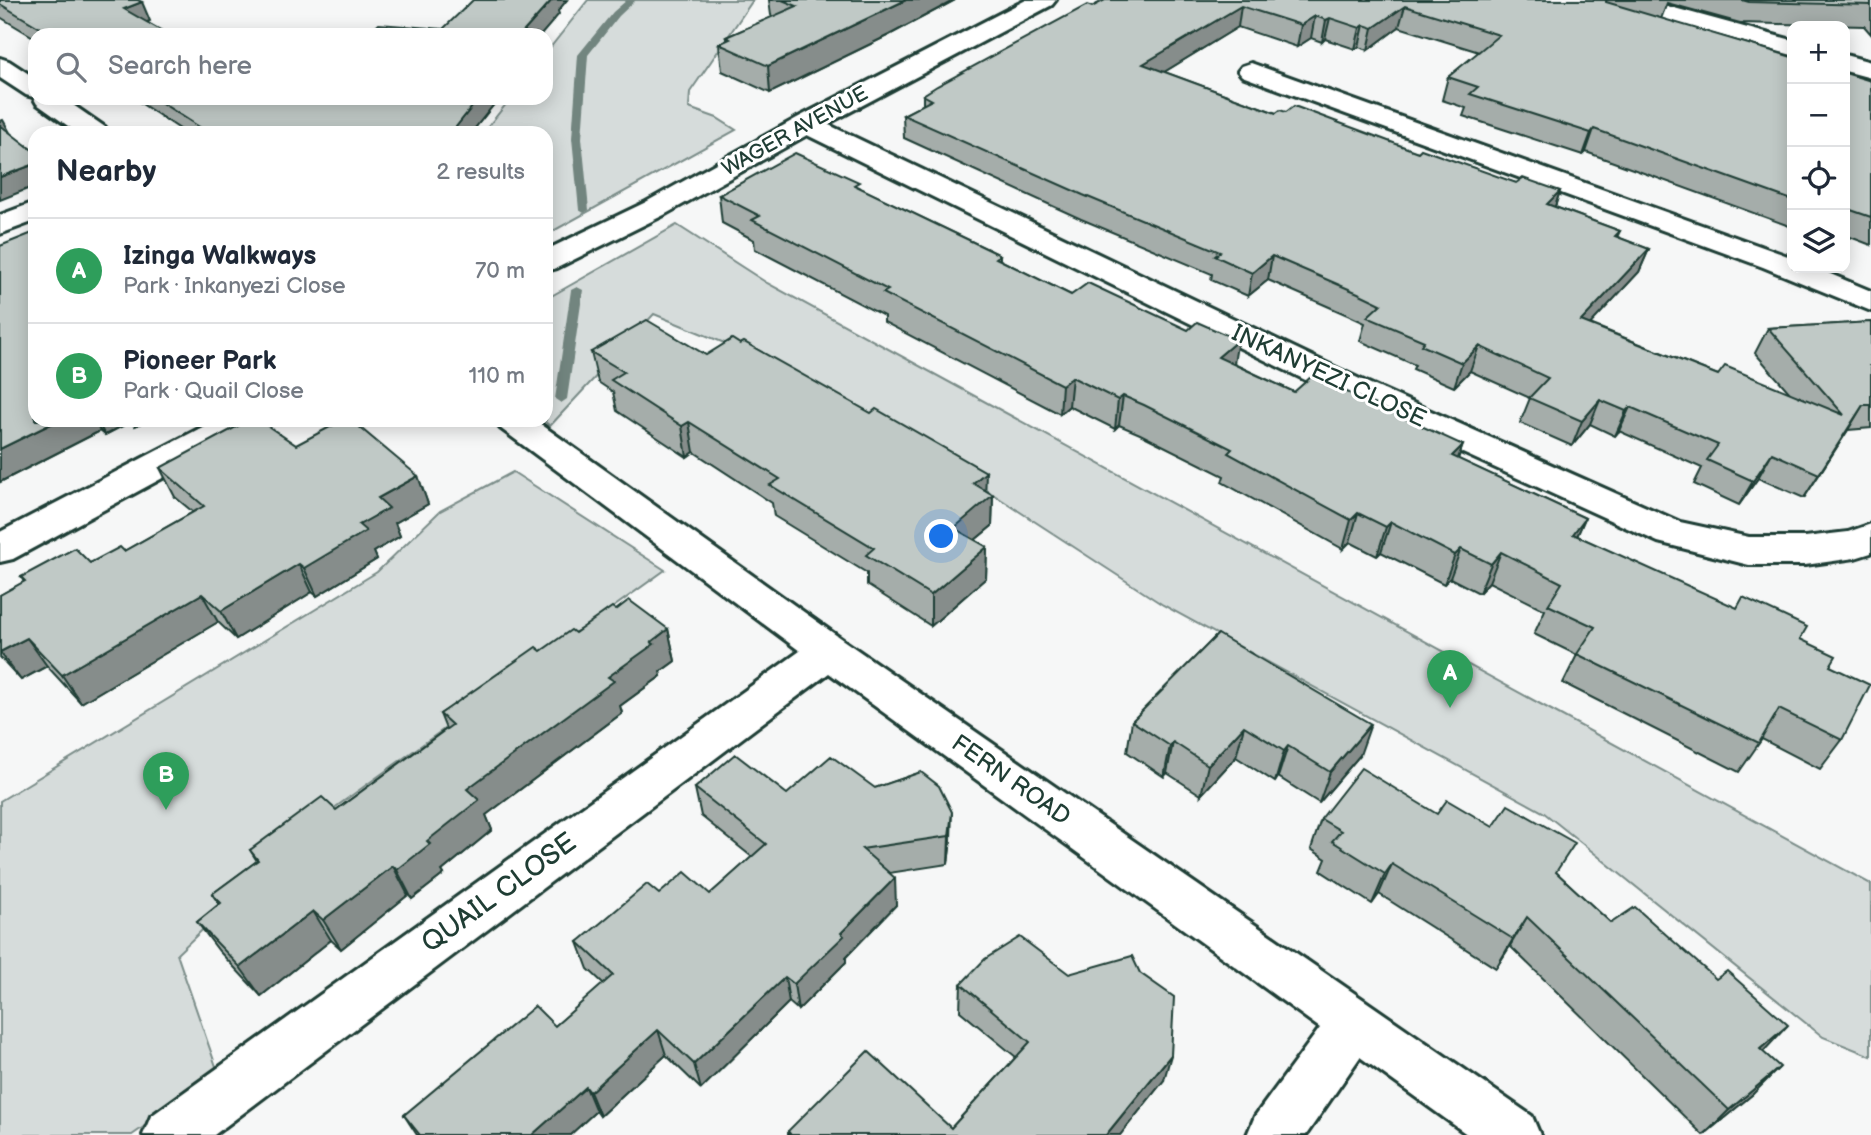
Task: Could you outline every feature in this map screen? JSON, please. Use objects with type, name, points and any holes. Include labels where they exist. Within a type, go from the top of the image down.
[{"type":"street","name":"WAGER AVENUE","points":[[553,259],[654,209],[806,124],[1044,0]]},
{"type":"street","points":[[1619,0],[1787,47]]},
{"type":"street","points":[[1850,64],[1871,70]]},
{"type":"street","points":[[0,66],[28,85]]},
{"type":"street","points":[[1251,71],[1774,261],[1871,302]]},
{"type":"street","points":[[56,105],[86,126]]},
{"type":"street","name":"INKANYEZI CLOSE","points":[[806,124],[1354,390],[1671,533],[1748,551],[1805,551],[1856,545],[1871,537]]},
{"type":"street","points":[[0,225],[28,214]]},
{"type":"street","points":[[0,549],[230,427]]},
{"type":"street","name":"FERN ROAD","points":[[522,427],[829,651],[1513,1135]]},
{"type":"street","name":"QUAIL CLOSE","points":[[170,1135],[829,651]]},
{"type":"street","points":[[1273,1135],[1354,1022]]},
{"type":"shaded area","points":[[588,0],[753,0],[690,92],[689,108],[717,118],[736,130],[553,231],[553,126],[489,126],[505,105],[553,105],[553,44]]},
{"type":"shaded area","points":[[677,225],[767,283],[1871,884],[1871,1056],[1823,1037],[1543,812],[1163,605],[991,493],[934,446],[780,366],[654,314],[553,423],[553,295]]},
{"type":"shaded area","points":[[513,472],[665,570],[319,819],[177,954],[219,1075],[132,1135],[0,1135],[0,801],[377,572],[440,511]]},
{"type":"building","points":[[0,0],[138,0],[142,2],[124,9],[157,28],[40,28],[0,4]]},
{"type":"building","points":[[473,0],[552,0],[527,28],[444,28]]},
{"type":"building","points":[[782,0],[906,0],[768,66],[719,44],[730,39],[726,37],[797,6]]},
{"type":"building","points":[[1105,0],[1606,0],[1787,56],[1787,198],[1594,129],[1591,133],[1470,94],[1478,87],[1448,77],[1499,35],[1405,6],[1373,28],[1364,25],[1360,28],[1315,16],[1301,25],[1241,6],[1143,64],[1276,113],[1280,110],[1286,112],[1294,106],[1418,152],[1421,149],[1516,183],[1523,178],[1560,191],[1547,204],[1620,231],[1615,236],[1649,249],[1581,321],[1718,375],[1725,366],[1844,415],[1768,328],[1871,322],[1871,405],[1863,405],[1819,474],[1772,453],[1753,481],[1707,460],[1718,445],[1630,407],[1626,411],[1600,400],[1582,421],[1529,398],[1548,378],[1479,346],[1462,363],[1421,345],[1424,341],[1367,317],[1381,304],[1358,293],[1272,256],[1252,273],[1215,256],[1220,252],[903,115],[932,100],[923,95],[937,86],[1087,5],[1092,7]]},
{"type":"building","points":[[1742,0],[1871,0],[1871,5],[1749,2]]},
{"type":"building","points":[[379,24],[430,28],[375,28]]},
{"type":"building","points":[[1850,75],[1871,81],[1871,217],[1850,210]]},
{"type":"building","points":[[165,105],[473,105],[457,126],[198,126]]},
{"type":"building","points":[[0,125],[28,147],[28,167],[0,177]]},
{"type":"building","points":[[795,153],[859,182],[854,185],[1000,255],[996,258],[1071,295],[1088,283],[1188,330],[1197,322],[1238,340],[1218,357],[1294,392],[1312,376],[1463,445],[1452,456],[1585,518],[1573,534],[1737,608],[1743,597],[1807,627],[1800,639],[1836,656],[1830,666],[1870,685],[1842,740],[1779,709],[1759,743],[1577,654],[1595,627],[1548,605],[1562,583],[1501,552],[1491,564],[1461,549],[1455,555],[1391,522],[1386,527],[1358,513],[1351,520],[1228,453],[1232,449],[1144,405],[1123,396],[1118,400],[1072,377],[1062,385],[883,293],[888,290],[752,220],[760,216],[719,195]]},
{"type":"building","points":[[28,235],[28,427],[45,427],[0,449],[0,246]]},
{"type":"building","points":[[647,320],[706,355],[732,339],[740,344],[744,342],[871,413],[876,409],[986,472],[973,483],[993,495],[954,528],[987,547],[931,595],[866,555],[874,548],[770,485],[780,479],[689,422],[682,426],[611,380],[624,372],[591,352]]},
{"type":"building","points":[[236,427],[269,427],[296,445],[330,427],[359,427],[418,476],[378,498],[389,508],[359,525],[366,531],[304,568],[299,564],[221,611],[202,594],[62,675],[27,638],[0,652],[0,595],[25,581],[21,577],[75,548],[90,563],[120,547],[124,551],[204,506],[160,468]]},
{"type":"building","points":[[629,600],[668,629],[651,642],[654,644],[608,677],[614,681],[467,789],[479,800],[427,841],[430,844],[397,870],[393,866],[323,920],[313,911],[240,967],[197,922],[221,903],[212,894],[258,860],[250,850],[322,797],[336,810],[452,725],[440,714],[536,647],[541,651],[571,630],[575,633],[612,607],[616,610]]},
{"type":"building","points":[[1218,634],[1371,724],[1330,772],[1288,746],[1284,751],[1244,726],[1208,765],[1173,742],[1170,746],[1132,721]]},
{"type":"building","points":[[735,754],[787,794],[831,756],[875,788],[921,772],[939,786],[952,812],[949,836],[862,849],[895,878],[841,933],[844,936],[794,984],[785,977],[694,1064],[658,1030],[590,1092],[586,1087],[532,1135],[420,1135],[404,1115],[535,1006],[555,1026],[613,975],[578,942],[647,884],[659,894],[685,872],[710,894],[766,844],[695,788]]},
{"type":"building","points":[[1361,768],[1437,814],[1447,800],[1493,827],[1508,805],[1575,843],[1556,872],[1611,923],[1635,907],[1716,979],[1727,971],[1788,1025],[1760,1049],[1780,1067],[1729,1110],[1527,917],[1513,939],[1392,864],[1385,874],[1332,841],[1341,831],[1321,819]]},
{"type":"building","points":[[1020,937],[1069,974],[1132,956],[1140,973],[1174,997],[1171,1055],[1106,1135],[791,1135],[788,1131],[868,1051],[951,1128],[1030,1042],[961,984],[985,959]]},
{"type":"waterway","points":[[584,210],[577,138],[583,55],[616,14],[632,0]]},
{"type":"waterway","points":[[561,399],[577,290]]},
{"type":"place","name":"Izinga Walkways","points":[[1450,708]]},
{"type":"place","name":"Pioneer Park","points":[[166,810]]}]
